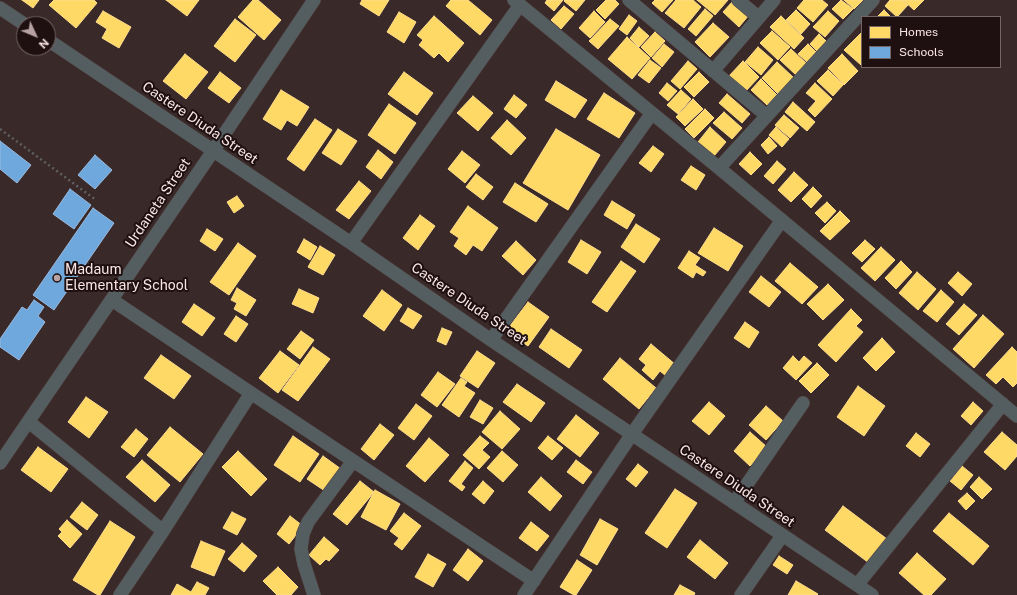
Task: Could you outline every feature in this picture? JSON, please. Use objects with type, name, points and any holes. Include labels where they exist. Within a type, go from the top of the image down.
[{"type":"street","name":"Urdaneta Street","points":[[0,463],[214,151],[314,0]]},
{"type":"street","points":[[629,0],[767,116]]},
{"type":"street","points":[[738,0],[758,17]]},
{"type":"street","points":[[713,71],[774,0]]},
{"type":"street","points":[[719,168],[873,0]]},
{"type":"street","points":[[351,243],[517,2],[1017,416]]},
{"type":"street","points":[[0,8],[16,19]]},
{"type":"street","name":"Castere Diuda Street","points":[[56,45],[351,243],[491,340],[872,595]]},
{"type":"street","points":[[491,340],[652,113]]},
{"type":"street","points":[[524,595],[632,434],[782,220]]},
{"type":"street","points":[[112,300],[534,581]]},
{"type":"street","points":[[120,595],[163,531],[250,393]]},
{"type":"street","points":[[734,503],[803,403]]},
{"type":"street","points":[[857,585],[1003,404]]},
{"type":"street","points":[[29,422],[163,531]]},
{"type":"street","points":[[314,595],[301,549],[303,534],[308,522],[352,461]]},
{"type":"street","points":[[741,595],[782,536]]},
{"type":"path","points":[[0,129],[96,200]]},
{"type":"building: Homes","points":[[22,0],[39,0],[33,8]]},
{"type":"building: Homes","points":[[54,0],[94,0],[97,3],[76,28],[49,5]]},
{"type":"building: Homes","points":[[166,0],[199,0],[187,16]]},
{"type":"building: Homes","points":[[253,0],[258,0],[281,20],[264,40],[238,17]]},
{"type":"building: Homes","points":[[362,0],[389,0],[379,16],[360,4]]},
{"type":"building: Homes","points":[[451,0],[468,0],[492,20],[480,35],[446,6]]},
{"type":"building: Homes","points":[[547,0],[563,0],[554,11],[545,3]]},
{"type":"building: Homes","points":[[585,0],[576,11],[564,1]]},
{"type":"building: Homes","points":[[606,0],[615,0],[619,4],[605,19],[596,10]]},
{"type":"building: Homes","points":[[655,0],[673,0],[662,12],[652,3]]},
{"type":"building: Homes","points":[[676,0],[693,0],[701,7],[684,28],[665,13]]},
{"type":"building: Homes","points":[[697,0],[728,0],[715,15]]},
{"type":"building: Homes","points":[[804,0],[822,0],[828,5],[813,22],[797,8]]},
{"type":"building: Homes","points":[[841,0],[853,9],[843,19],[832,9]]},
{"type":"building: Homes","points":[[844,0],[863,0],[854,9]]},
{"type":"building: Homes","points":[[890,0],[902,0],[908,5],[898,16],[896,16],[885,6]]},
{"type":"building: Homes","points":[[903,0],[924,0],[914,10]]},
{"type":"building: Homes","points":[[733,1],[749,15],[739,27],[723,12]]},
{"type":"building: Homes","points":[[564,6],[574,14],[561,29],[551,20]]},
{"type":"building: Homes","points":[[705,9],[713,16],[696,36],[688,29]]},
{"type":"building: Homes","points":[[796,10],[810,24],[801,34],[786,20]]},
{"type":"building: Homes","points":[[884,10],[890,16],[878,16]]},
{"type":"building: Homes","points":[[103,11],[131,27],[119,48],[102,38],[107,29],[96,22]]},
{"type":"building: Homes","points":[[594,11],[605,22],[590,38],[579,28]]},
{"type":"building: Homes","points":[[828,11],[839,21],[825,37],[813,27]]},
{"type":"building: Homes","points":[[399,12],[416,22],[404,43],[387,32]]},
{"type":"building: Homes","points":[[629,15],[637,21],[627,35],[619,29]]},
{"type":"building: Homes","points":[[434,16],[464,43],[448,62],[439,53],[434,58],[419,45],[423,40],[417,35]]},
{"type":"building: Homes","points":[[781,16],[804,38],[794,49],[770,27]]},
{"type":"building: Homes","points":[[235,19],[256,35],[235,62],[214,46]]},
{"type":"building: Homes","points":[[610,19],[619,26],[598,49],[589,41]]},
{"type":"building: Homes","points":[[713,23],[729,37],[710,57],[695,42]]},
{"type":"building: Homes","points":[[639,27],[649,36],[639,47],[630,38]]},
{"type":"building: Homes","points":[[772,31],[790,47],[778,60],[760,43]]},
{"type":"building: Homes","points":[[655,32],[665,41],[651,57],[641,47]]},
{"type":"building: Homes","points":[[861,33],[861,65],[844,50]]},
{"type":"building: Homes","points":[[819,34],[827,42],[818,52],[810,44]]},
{"type":"building: Homes","points":[[627,37],[650,58],[632,79],[608,59]]},
{"type":"building: Homes","points":[[664,44],[674,52],[662,67],[652,58]]},
{"type":"building: Homes","points":[[808,44],[816,52],[807,62],[798,54]]},
{"type":"building: Homes","points":[[758,47],[773,60],[761,75],[745,62]]},
{"type":"building: Homes","points":[[791,49],[807,64],[796,75],[780,60]]},
{"type":"building: Homes","points":[[185,54],[208,72],[186,99],[163,81]]},
{"type":"building: Homes","points":[[842,54],[858,71],[844,85],[828,68]]},
{"type":"building: Homes","points":[[650,60],[661,68],[649,83],[638,75]]},
{"type":"building: Homes","points":[[688,61],[697,69],[680,89],[671,81]]},
{"type":"building: Homes","points":[[743,61],[759,77],[745,92],[729,76]]},
{"type":"building: Homes","points":[[777,62],[794,78],[778,94],[762,78]]},
{"type":"building: Homes","points":[[828,70],[843,85],[833,96],[817,81]]},
{"type":"building: Homes","points":[[220,72],[241,88],[229,103],[208,88]]},
{"type":"building: Homes","points":[[404,72],[433,93],[417,115],[388,94]]},
{"type":"building: Homes","points":[[699,72],[709,82],[694,97],[684,87]]},
{"type":"building: Homes","points":[[761,79],[777,95],[767,105],[751,90]]},
{"type":"building: Homes","points":[[556,81],[587,100],[575,118],[545,100]]},
{"type":"building: Homes","points":[[667,83],[677,91],[668,101],[659,93]]},
{"type":"building: Homes","points":[[815,83],[832,99],[815,117],[808,110],[816,101],[806,93]]},
{"type":"building: Homes","points":[[281,90],[309,107],[297,126],[287,120],[281,130],[263,119]]},
{"type":"building: Homes","points":[[681,90],[691,99],[678,114],[667,105]]},
{"type":"building: Homes","points":[[604,93],[635,113],[619,138],[587,119]]},
{"type":"building: Homes","points":[[727,94],[750,114],[742,123],[719,103]]},
{"type":"building: Homes","points":[[514,95],[527,105],[516,118],[504,109]]},
{"type":"building: Homes","points":[[473,96],[493,113],[478,131],[457,113]]},
{"type":"building: Homes","points":[[693,99],[703,109],[685,126],[676,117]]},
{"type":"building: Homes","points":[[793,102],[815,122],[807,131],[785,112]]},
{"type":"building: Homes","points":[[389,104],[416,123],[395,154],[368,135]]},
{"type":"building: Homes","points":[[705,109],[714,118],[694,138],[685,129]]},
{"type":"building: Homes","points":[[724,112],[742,128],[732,139],[713,123]]},
{"type":"building: Homes","points":[[784,115],[799,128],[790,138],[775,125]]},
{"type":"building: Homes","points":[[315,119],[332,130],[304,171],[287,159]]},
{"type":"building: Homes","points":[[507,120],[526,138],[511,155],[491,138]]},
{"type":"building: Homes","points":[[710,127],[726,142],[714,156],[698,142]]},
{"type":"building: Homes","points":[[776,127],[789,139],[782,147],[769,135]]},
{"type":"building: Homes","points":[[338,129],[357,141],[341,165],[322,153]]},
{"type":"building: Homes","points":[[556,129],[600,155],[568,210],[523,183]]},
{"type":"building: Homes","points":[[769,137],[777,146],[768,154],[761,145]]},
{"type":"building: Homes","points":[[653,146],[664,154],[651,172],[639,163]]},
{"type":"building: Homes","points":[[378,150],[393,162],[381,179],[366,167]]},
{"type":"building: Homes","points":[[462,151],[480,165],[465,183],[448,169]]},
{"type":"building: Homes","points":[[750,152],[762,164],[751,175],[739,164]]},
{"type":"building: Homes","points":[[777,161],[786,169],[773,184],[764,176]]},
{"type":"building: Homes","points":[[691,166],[705,175],[696,190],[681,180]]},
{"type":"building: Homes","points":[[794,172],[808,185],[791,202],[778,190]]},
{"type":"building: Homes","points":[[476,174],[493,187],[483,200],[466,187]]},
{"type":"building: Homes","points":[[359,181],[371,191],[349,219],[336,210]]},
{"type":"building: Homes","points":[[515,183],[548,204],[536,222],[503,202]]},
{"type":"building: Homes","points":[[813,187],[822,196],[811,208],[802,199]]},
{"type":"building: Homes","points":[[237,196],[244,206],[234,213],[227,202]]},
{"type":"building: Homes","points":[[612,201],[635,215],[627,229],[604,215]]},
{"type":"building: Homes","points":[[827,202],[836,211],[825,223],[815,213]]},
{"type":"building: Homes","points":[[468,206],[498,228],[482,251],[473,245],[466,255],[454,246],[459,238],[450,232]]},
{"type":"building: Homes","points":[[840,211],[850,221],[830,240],[820,231]]},
{"type":"building: Homes","points":[[420,215],[435,226],[418,250],[403,238]]},
{"type":"building: Homes","points":[[636,224],[660,239],[644,263],[621,247]]},
{"type":"building: Homes","points":[[714,228],[743,246],[728,271],[698,253]]},
{"type":"building: Homes","points":[[207,229],[223,239],[215,251],[200,241]]},
{"type":"building: Homes","points":[[304,239],[317,247],[310,260],[297,252]]},
{"type":"building: Homes","points":[[581,240],[601,252],[587,274],[568,262]]},
{"type":"building: Homes","points":[[865,240],[875,249],[862,262],[852,253]]},
{"type":"building: Homes","points":[[516,241],[536,260],[523,275],[502,256]]},
{"type":"building: Homes","points":[[238,243],[256,256],[229,295],[210,282]]},
{"type":"building: Homes","points":[[320,246],[335,255],[323,275],[308,267]]},
{"type":"building: Homes","points":[[881,247],[895,260],[875,281],[861,268]]},
{"type":"building: Homes","points":[[689,251],[700,258],[695,265],[706,272],[703,276],[696,272],[693,278],[678,268]]},
{"type":"building: Homes","points":[[621,261],[636,271],[607,312],[592,302]]},
{"type":"building: Homes","points":[[901,261],[912,272],[896,289],[885,278]]},
{"type":"building: Homes","points":[[790,263],[818,287],[802,304],[775,281]]},
{"type":"building: Homes","points":[[917,272],[936,289],[918,310],[899,293]]},
{"type":"building: Homes","points":[[958,272],[972,284],[962,296],[948,283]]},
{"type":"building: Homes","points":[[761,276],[781,292],[769,307],[749,292]]},
{"type":"building: Homes","points":[[828,284],[844,300],[823,320],[807,304]]},
{"type":"building: Homes","points":[[237,288],[256,300],[246,316],[234,309],[237,303],[231,300]]},
{"type":"building: Homes","points":[[299,289],[319,298],[313,313],[292,304]]},
{"type":"building: Homes","points":[[382,290],[402,305],[384,331],[363,316]]},
{"type":"building: Homes","points":[[941,290],[954,302],[937,322],[923,311]]},
{"type":"building: Homes","points":[[528,302],[549,317],[528,346],[506,331]]},
{"type":"building: Homes","points":[[194,304],[215,318],[202,336],[182,322]]},
{"type":"building: Homes","points":[[964,304],[977,315],[959,335],[946,324]]},
{"type":"building: Homes","points":[[408,308],[422,316],[413,329],[400,321]]},
{"type":"building: Homes","points":[[851,309],[862,320],[856,326],[863,332],[836,362],[818,345]]},
{"type":"building: Homes","points":[[983,315],[1004,334],[974,368],[953,349]]},
{"type":"building: Homes","points":[[236,316],[248,324],[236,342],[224,334]]},
{"type":"building: Homes","points":[[745,322],[759,332],[749,348],[734,338]]},
{"type":"building: Homes","points":[[442,328],[452,332],[446,345],[437,341]]},
{"type":"building: Homes","points":[[551,329],[582,350],[569,368],[539,347]]},
{"type":"building: Homes","points":[[301,331],[314,340],[300,359],[287,349]]},
{"type":"building: Homes","points":[[882,338],[895,352],[876,371],[863,358]]},
{"type":"building: Homes","points":[[651,344],[676,365],[666,376],[660,371],[653,380],[642,370],[646,365],[639,359]]},
{"type":"building: Homes","points":[[313,347],[330,359],[298,401],[282,390]]},
{"type":"building: Homes","points":[[1012,347],[1017,352],[1017,383],[1013,387],[1003,377],[996,384],[986,375]]},
{"type":"building: Homes","points":[[280,351],[299,365],[278,393],[259,378]]},
{"type":"building: Homes","points":[[477,351],[495,363],[478,388],[460,376]]},
{"type":"building: Homes","points":[[161,355],[191,376],[174,399],[144,378]]},
{"type":"building: Homes","points":[[793,356],[799,362],[804,356],[812,363],[796,380],[783,368]]},
{"type":"building: Homes","points":[[620,358],[656,388],[639,409],[603,379]]},
{"type":"building: Homes","points":[[817,363],[829,375],[811,393],[799,381]]},
{"type":"building: Homes","points":[[438,372],[455,384],[437,407],[421,395]]},
{"type":"building: Homes","points":[[461,378],[467,382],[464,386],[475,393],[459,417],[442,405]]},
{"type":"building: Homes","points":[[517,384],[545,403],[531,422],[503,402]]},
{"type":"building: Homes","points":[[858,386],[885,406],[864,436],[837,417]]},
{"type":"building: Homes","points":[[86,397],[108,412],[89,438],[68,422]]},
{"type":"building: Homes","points":[[480,400],[493,408],[483,424],[470,417]]},
{"type":"building: Homes","points":[[709,402],[725,416],[709,435],[692,421]]},
{"type":"building: Homes","points":[[973,402],[983,411],[971,425],[961,416]]},
{"type":"building: Homes","points":[[416,404],[432,416],[414,440],[398,428]]},
{"type":"building: Homes","points":[[766,406],[783,421],[766,440],[749,425]]},
{"type":"building: Homes","points":[[500,411],[520,429],[502,449],[482,432]]},
{"type":"building: Homes","points":[[576,415],[599,433],[580,457],[557,439]]},
{"type":"building: Homes","points":[[380,424],[394,435],[374,460],[361,449]]},
{"type":"building: Homes","points":[[170,427],[203,454],[180,482],[147,455]]},
{"type":"building: Homes","points":[[136,429],[148,439],[134,457],[121,447]]},
{"type":"building: Homes","points":[[750,432],[767,447],[750,466],[734,451]]},
{"type":"building: Homes","points":[[1002,432],[1017,445],[1017,456],[1005,470],[984,452]]},
{"type":"building: Homes","points":[[916,433],[930,444],[920,457],[906,446]]},
{"type":"building: Homes","points":[[293,436],[319,454],[300,482],[274,465]]},
{"type":"building: Homes","points":[[480,436],[489,443],[482,450],[490,457],[479,469],[463,455]]},
{"type":"building: Homes","points":[[548,436],[563,448],[552,460],[538,448]]},
{"type":"building: Homes","points":[[429,438],[449,455],[425,482],[406,466]]},
{"type":"building: Homes","points":[[38,447],[68,469],[51,492],[21,470]]},
{"type":"building: Homes","points":[[238,451],[267,479],[251,496],[222,467]]},
{"type":"building: Homes","points":[[502,451],[518,465],[503,482],[487,468]]},
{"type":"building: Homes","points":[[323,456],[341,469],[325,491],[307,479]]},
{"type":"building: Homes","points":[[142,460],[170,485],[155,502],[126,477]]},
{"type":"building: Homes","points":[[576,460],[592,472],[583,484],[567,472]]},
{"type":"building: Homes","points":[[465,461],[473,468],[461,484],[465,487],[462,491],[449,481]]},
{"type":"building: Homes","points":[[638,464],[648,472],[636,487],[626,479]]},
{"type":"building: Homes","points":[[962,466],[973,475],[961,490],[950,481]]},
{"type":"building: Homes","points":[[541,477],[562,496],[550,511],[528,492]]},
{"type":"building: Homes","points":[[979,477],[992,489],[982,499],[970,487]]},
{"type":"building: Homes","points":[[360,481],[374,492],[347,525],[333,514]]},
{"type":"building: Homes","points":[[483,481],[494,491],[484,504],[472,494]]},
{"type":"building: Homes","points":[[675,489],[697,503],[667,548],[645,533]]},
{"type":"building: Homes","points":[[375,490],[400,504],[386,530],[361,517]]},
{"type":"building: Homes","points":[[967,493],[975,501],[966,510],[958,501]]},
{"type":"building: Homes","points":[[82,502],[98,515],[87,530],[70,517]]},
{"type":"building: Homes","points":[[843,506],[887,539],[869,563],[825,530]]},
{"type":"building: Homes","points":[[232,512],[246,519],[237,535],[223,528]]},
{"type":"building: Homes","points":[[404,513],[421,526],[402,550],[394,544],[399,538],[390,531]]},
{"type":"building: Homes","points":[[949,513],[989,546],[973,565],[933,531]]},
{"type":"building: Homes","points":[[290,516],[303,526],[289,544],[277,534]]},
{"type":"building: Homes","points":[[600,519],[618,529],[597,565],[580,555]]},
{"type":"building: Homes","points":[[67,520],[82,534],[70,548],[58,536],[62,532],[59,529]]},
{"type":"building: Homes","points":[[110,521],[135,537],[100,595],[98,595],[73,580]]},
{"type":"building: Homes","points":[[531,522],[549,536],[537,551],[519,538]]},
{"type":"building: Homes","points":[[324,537],[339,550],[329,561],[326,559],[320,565],[309,555]]},
{"type":"building: Homes","points":[[700,540],[728,563],[715,579],[687,557]]},
{"type":"building: Homes","points":[[201,541],[225,551],[214,576],[191,567]]},
{"type":"building: Homes","points":[[242,543],[257,556],[244,572],[228,559]]},
{"type":"building: Homes","points":[[468,549],[483,561],[468,581],[453,570]]},
{"type":"building: Homes","points":[[917,553],[946,579],[931,595],[924,595],[899,573]]},
{"type":"building: Homes","points":[[428,554],[446,564],[433,587],[415,577]]},
{"type":"building: Homes","points":[[779,556],[793,565],[787,574],[773,565]]},
{"type":"building: Homes","points":[[577,560],[592,570],[576,595],[574,595],[560,587]]},
{"type":"building: Homes","points":[[278,567],[298,587],[291,595],[277,595],[263,581]]},
{"type":"building: Homes","points":[[796,581],[818,594],[788,595]]},
{"type":"building: Homes","points":[[197,582],[209,588],[205,595],[171,595],[177,584],[191,592]]},
{"type":"building: Homes","points":[[680,585],[695,593],[694,595],[674,595]]},
{"type":"building: Schools","points":[[0,141],[31,165],[17,183],[0,169]]},
{"type":"building: Schools","points":[[95,155],[112,170],[95,189],[78,175]]},
{"type":"building: Schools","points":[[70,189],[91,205],[74,229],[53,214]]},
{"type":"building: Schools","points":[[93,208],[114,223],[54,310],[33,295]]},
{"type":"building: Schools","points":[[34,300],[44,307],[38,316],[45,322],[19,360],[0,347],[0,339],[22,307],[27,310]]},
{"type":"place","name":"Madaum Elementary School","points":[[57,278]]}]
